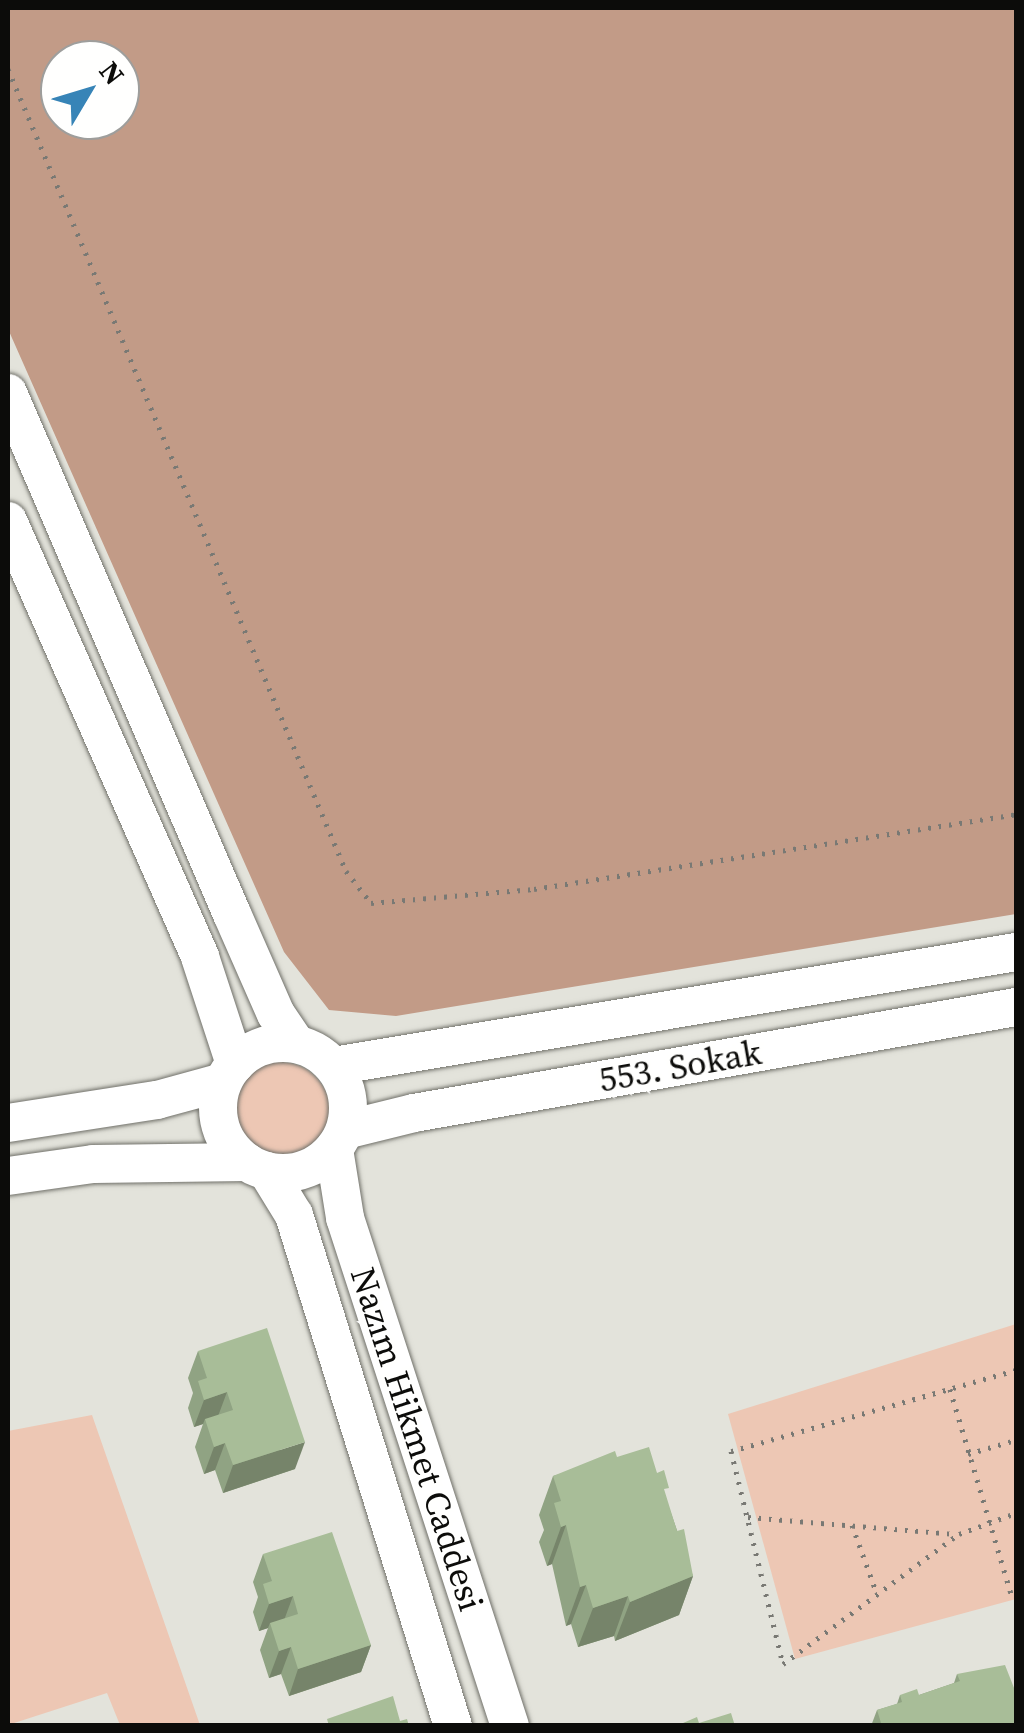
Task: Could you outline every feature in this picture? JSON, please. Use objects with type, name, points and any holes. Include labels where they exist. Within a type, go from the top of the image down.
[{"type":"main road","points":[[8,393],[239,931],[276,1014],[296,1044]]},
{"type":"main road","points":[[8,521],[200,958],[229,1073],[218,1104],[221,1126],[257,1167]]},
{"type":"main road","points":[[334,1066],[1016,952]]},
{"type":"main road","name":"553. Sokak","points":[[340,1140],[414,1113],[1016,1007]]},
{"type":"main road","points":[[8,1123],[157,1100],[229,1073],[252,1050],[274,1044],[296,1044],[317,1052],[334,1066],[345,1086],[349,1108],[340,1140],[304,1170],[93,1164],[8,1176]]},
{"type":"main road","name":"Nazım Hikmet Caddesi","points":[[340,1140],[345,1218],[510,1726]]},
{"type":"main road","name":"Nazım Hikmet Caddesi","points":[[257,1167],[294,1215],[454,1726]]},
{"type":"path","points":[[8,69],[346,871],[371,903],[534,888],[1016,814]]},
{"type":"path","points":[[1016,1370],[731,1451],[783,1664],[959,1534],[1016,1514]]},
{"type":"path","points":[[950,1389],[1013,1600]]},
{"type":"path","points":[[968,1454],[1016,1440]]},
{"type":"path","points":[[747,1516],[959,1534]]},
{"type":"path","points":[[852,1525],[877,1594]]},
{"type":"shaded area","points":[[8,8],[1016,8],[1016,914],[396,1016],[329,1010],[284,952],[8,329]]},
{"type":"shaded area","points":[[280,1062],[299,1066],[315,1077],[326,1093],[330,1112],[326,1131],[315,1147],[299,1158],[280,1162],[261,1158],[245,1147],[234,1131],[230,1112],[234,1093],[245,1077],[261,1066]]},
{"type":"shaded area","points":[[1016,1324],[1016,1599],[795,1659],[728,1414]]},
{"type":"shaded area","points":[[92,1415],[200,1725],[120,1725],[107,1693],[8,1725],[8,1431]]},
{"type":"building","points":[[267,1328],[305,1442],[233,1465],[225,1443],[214,1447],[205,1419],[233,1410],[227,1392],[204,1400],[198,1381],[207,1378],[198,1351]]},
{"type":"building","points":[[649,1447],[657,1473],[664,1470],[669,1488],[664,1489],[677,1531],[684,1529],[693,1576],[630,1602],[628,1596],[593,1608],[586,1585],[580,1587],[566,1525],[561,1527],[554,1503],[561,1501],[553,1476],[615,1451],[617,1457]]},
{"type":"building","points":[[332,1532],[371,1645],[298,1669],[291,1647],[279,1651],[270,1623],[298,1614],[293,1596],[269,1604],[263,1584],[272,1581],[263,1554]]},
{"type":"building","points":[[1005,1665],[1016,1693],[1016,1726],[882,1726],[877,1710],[902,1702],[900,1695],[917,1689],[919,1695],[960,1681],[957,1674]]},
{"type":"building","points":[[393,1696],[400,1721],[407,1719],[409,1726],[329,1726],[327,1719]]},
{"type":"building","points":[[731,1713],[735,1726],[676,1726],[697,1717],[699,1723]]}]
